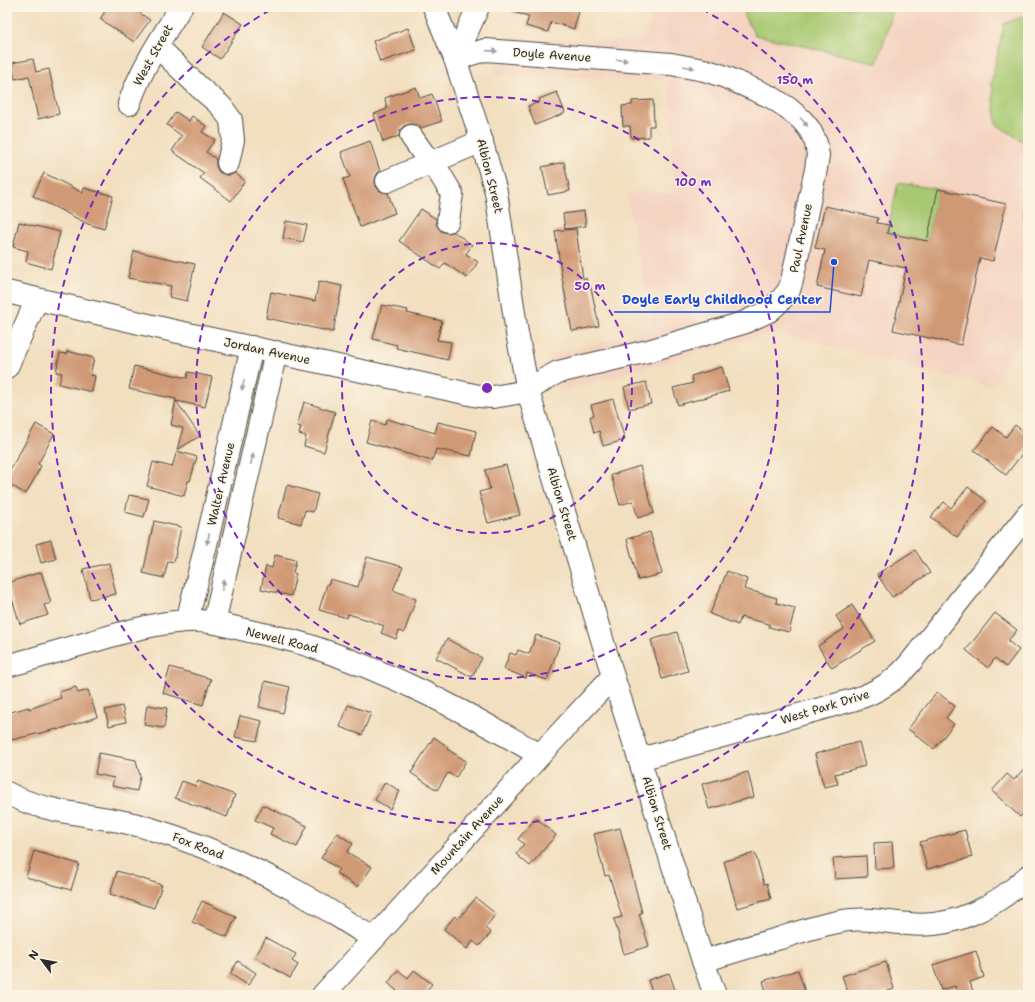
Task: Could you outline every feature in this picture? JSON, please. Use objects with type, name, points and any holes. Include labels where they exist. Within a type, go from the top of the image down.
[{"type":"street","name":"West Street","points":[[129,104],[138,80],[181,7]]},
{"type":"street","name":"Albion Street","points":[[434,7],[454,59],[482,141],[496,192],[516,326],[528,391],[613,676],[703,962],[715,995]]},
{"type":"street","points":[[454,59],[478,7]]},
{"type":"street","points":[[157,46],[221,106],[231,120],[233,140],[228,163]]},
{"type":"street","name":"Doyle Avenue","points":[[454,59],[485,50],[650,62]]},
{"type":"street","name":"Paul Avenue","points":[[528,391],[558,372],[648,352],[755,319],[769,311],[789,290],[795,268],[818,155],[816,143],[810,130],[802,120],[788,108],[771,97],[740,83],[704,70],[650,62]]},
{"type":"street","points":[[411,136],[430,163],[440,174],[452,194],[448,221]]},
{"type":"street","points":[[387,181],[482,141]]},
{"type":"street","name":"Jordan Avenue","points":[[7,292],[479,396],[493,397],[528,391]]},
{"type":"street","points":[[7,367],[37,299]]},
{"type":"street","name":"Walter Avenue","points":[[187,621],[206,549],[252,347]]},
{"type":"street","name":"Walter Avenue","points":[[214,623],[276,352]]},
{"type":"street","name":"West Park Drive","points":[[640,759],[856,700],[882,688],[897,677],[910,663],[1028,514]]},
{"type":"street","name":"Newell Road","points":[[7,666],[125,632],[161,624],[187,621],[214,623],[309,645],[377,671],[475,718],[540,755]]},
{"type":"street","name":"Mountain Avenue","points":[[324,995],[373,938],[613,676]]},
{"type":"street","name":"Fox Road","points":[[7,793],[24,801],[45,807],[142,826],[208,849],[246,866],[297,892],[373,938]]},
{"type":"street","points":[[703,962],[821,925],[852,919],[911,925],[942,924],[977,911],[1025,884]]},
{"type":"shaded area","points":[[656,7],[1028,7],[1028,335],[1013,352],[992,387],[775,332],[559,392],[550,356],[654,329],[626,192],[674,194],[669,80],[495,75],[497,37],[644,42]]},
{"type":"green space","points":[[748,7],[894,7],[894,9],[877,63],[755,35],[744,16]]},
{"type":"green space","points":[[1028,14],[1028,142],[1025,143],[996,124],[991,84],[1004,24]]},
{"type":"green space","points":[[898,183],[938,189],[927,241],[887,233]]},
{"type":"green space","points":[[1028,191],[1028,263],[1026,225],[1023,211]]},
{"type":"building","points":[[108,7],[131,7],[150,20],[134,42],[100,19]]},
{"type":"building","points":[[513,7],[565,7],[579,11],[574,29],[551,22],[548,32],[526,26],[529,16],[512,12]]},
{"type":"building","points":[[224,12],[243,24],[220,59],[202,47]]},
{"type":"building","points":[[408,28],[416,50],[380,62],[373,41]]},
{"type":"building","points":[[33,59],[36,72],[49,69],[59,114],[38,119],[29,76],[15,79],[12,63]]},
{"type":"building","points":[[416,87],[420,98],[432,94],[442,121],[421,128],[410,124],[404,126],[400,130],[399,136],[383,142],[374,114],[387,109],[385,98]]},
{"type":"building","points":[[557,92],[565,113],[535,125],[528,106],[540,102],[539,99]]},
{"type":"building","points":[[653,100],[654,126],[649,126],[649,137],[631,138],[630,126],[623,126],[622,106],[632,105],[632,101]]},
{"type":"building","points":[[176,112],[189,121],[192,116],[206,126],[202,132],[215,140],[206,152],[216,159],[216,166],[219,172],[226,175],[235,173],[245,181],[231,201],[200,178],[204,173],[172,151],[182,136],[167,125]]},
{"type":"building","points":[[370,141],[380,171],[375,179],[375,185],[380,191],[388,193],[395,213],[360,227],[343,179],[350,177],[341,152]]},
{"type":"building","points":[[564,162],[570,191],[548,195],[542,167]]},
{"type":"building","points":[[44,173],[83,193],[84,188],[113,196],[104,229],[88,224],[33,196]]},
{"type":"building","points":[[938,189],[1006,204],[993,261],[980,258],[961,345],[893,330],[906,268],[869,260],[861,297],[817,287],[825,250],[815,248],[825,206],[878,218],[877,223],[889,225],[887,233],[927,241]]},
{"type":"building","points":[[421,209],[436,219],[437,226],[441,231],[447,233],[454,232],[472,245],[466,254],[478,262],[467,278],[445,263],[440,269],[399,241]]},
{"type":"building","points":[[584,211],[586,226],[565,229],[563,214]]},
{"type":"building","points":[[286,221],[307,225],[303,242],[283,238]]},
{"type":"building","points":[[19,222],[60,232],[51,269],[26,262],[28,251],[13,247]]},
{"type":"building","points":[[576,229],[583,279],[586,278],[588,289],[591,288],[599,326],[572,331],[555,231]]},
{"type":"building","points":[[134,251],[195,264],[187,301],[169,297],[171,286],[128,278]]},
{"type":"building","points":[[319,281],[342,286],[333,332],[266,318],[271,292],[315,301]]},
{"type":"building","points":[[382,305],[408,310],[407,313],[442,321],[437,340],[451,342],[448,360],[396,348],[397,345],[373,339]]},
{"type":"building","points":[[67,351],[94,358],[90,375],[95,376],[92,392],[59,384],[62,373],[56,372],[60,353],[67,354]]},
{"type":"building","points":[[134,366],[187,378],[188,372],[212,377],[205,407],[176,401],[200,436],[177,450],[183,428],[171,425],[176,399],[129,389]]},
{"type":"building","points":[[722,367],[729,391],[678,405],[673,388],[693,383],[691,376]]},
{"type":"building","points":[[646,382],[651,404],[629,409],[624,387]]},
{"type":"building","points":[[613,399],[625,440],[603,446],[599,431],[594,433],[590,417],[594,415],[591,405]]},
{"type":"building","points":[[304,402],[335,412],[324,452],[304,446],[306,436],[299,434],[301,427],[297,426]]},
{"type":"building","points":[[387,419],[435,433],[438,422],[476,431],[471,456],[436,449],[432,461],[366,442],[372,421],[385,425]]},
{"type":"building","points":[[36,424],[54,434],[38,464],[41,466],[26,494],[7,483],[7,475]]},
{"type":"building","points":[[1015,425],[1028,435],[1028,446],[1006,475],[974,450],[993,427],[1006,437]]},
{"type":"building","points":[[177,451],[197,457],[184,496],[147,486],[153,462],[172,467]]},
{"type":"building","points":[[506,465],[520,515],[488,523],[479,492],[490,489],[485,470]]},
{"type":"building","points":[[640,466],[654,513],[638,518],[633,501],[620,505],[611,475]]},
{"type":"building","points":[[287,485],[318,494],[313,512],[305,510],[301,524],[278,518]]},
{"type":"building","points":[[968,487],[986,501],[957,537],[931,517],[944,502],[951,508]]},
{"type":"building","points":[[129,495],[149,499],[144,517],[125,512]]},
{"type":"building","points":[[154,521],[181,527],[174,562],[168,561],[164,578],[143,573]]},
{"type":"building","points":[[650,532],[662,574],[638,580],[627,539]]},
{"type":"building","points":[[51,540],[56,559],[41,563],[36,544]]},
{"type":"building","points":[[915,550],[930,573],[892,597],[877,574]]},
{"type":"building","points":[[275,555],[296,560],[293,573],[296,574],[291,596],[261,589],[266,566],[272,568]]},
{"type":"building","points":[[367,557],[403,567],[393,590],[416,599],[404,633],[399,631],[396,639],[381,633],[384,626],[348,614],[347,618],[319,610],[330,579],[358,587]]},
{"type":"building","points":[[109,563],[116,594],[90,599],[83,569]]},
{"type":"building","points":[[727,571],[747,579],[744,589],[777,598],[776,603],[795,608],[789,632],[769,627],[769,624],[741,617],[738,625],[710,614]]},
{"type":"building","points":[[41,572],[51,603],[44,605],[48,615],[20,624],[7,583]]},
{"type":"building","points":[[852,605],[875,641],[832,668],[818,646],[844,629],[836,616]]},
{"type":"building","points":[[995,613],[1017,630],[1008,641],[1019,650],[1006,667],[995,658],[988,668],[966,650]]},
{"type":"building","points":[[677,632],[688,671],[662,679],[651,640]]},
{"type":"building","points":[[536,635],[560,643],[547,680],[527,673],[526,678],[504,669],[510,653],[516,655],[518,650],[529,654]]},
{"type":"building","points":[[447,639],[482,658],[472,677],[436,658]]},
{"type":"building","points":[[170,667],[211,679],[203,705],[163,693]]},
{"type":"building","points":[[265,681],[290,687],[283,713],[259,707]]},
{"type":"building","points":[[76,687],[78,693],[88,690],[97,717],[57,730],[7,741],[7,713],[29,707],[29,709],[61,698],[59,692]]},
{"type":"building","points":[[937,692],[955,706],[946,718],[954,724],[934,749],[908,729]]},
{"type":"building","points":[[147,705],[167,708],[164,728],[144,725]]},
{"type":"building","points":[[348,705],[371,713],[362,735],[340,727]]},
{"type":"building","points":[[122,706],[126,722],[109,726],[105,710]]},
{"type":"building","points":[[240,716],[262,721],[257,741],[235,737]]},
{"type":"building","points":[[434,737],[448,747],[447,749],[466,761],[456,777],[448,773],[437,790],[411,773]]},
{"type":"building","points":[[859,742],[865,766],[835,774],[838,784],[824,787],[815,754]]},
{"type":"building","points":[[99,753],[136,760],[140,777],[137,791],[112,786],[114,778],[95,774]]},
{"type":"building","points":[[1028,764],[1028,808],[1020,817],[992,791],[1007,774],[1014,780]]},
{"type":"building","points":[[748,772],[754,797],[709,809],[702,784]]},
{"type":"building","points":[[182,781],[196,786],[198,781],[235,795],[227,817],[175,798]]},
{"type":"building","points":[[385,782],[400,791],[390,809],[375,800]]},
{"type":"building","points":[[263,805],[307,826],[297,847],[270,834],[273,828],[255,820]]},
{"type":"building","points":[[536,818],[556,835],[530,866],[516,854],[524,844],[518,839]]},
{"type":"building","points":[[620,828],[642,913],[639,914],[649,946],[624,954],[614,919],[622,917],[609,875],[605,876],[594,834]]},
{"type":"building","points":[[965,830],[972,857],[927,869],[920,842]]},
{"type":"building","points":[[337,833],[353,844],[347,852],[372,867],[358,887],[336,873],[339,869],[321,858]]},
{"type":"building","points":[[892,842],[894,868],[875,869],[874,843]]},
{"type":"building","points":[[34,851],[79,864],[71,890],[26,877]]},
{"type":"building","points":[[755,853],[764,884],[767,883],[771,899],[737,908],[724,861]]},
{"type":"building","points":[[866,856],[867,877],[835,879],[833,858]]},
{"type":"building","points":[[117,871],[162,885],[154,908],[110,894]]},
{"type":"building","points":[[476,898],[496,914],[485,928],[491,933],[479,946],[473,941],[467,949],[444,929],[455,916],[458,919]]},
{"type":"building","points":[[202,901],[236,917],[227,937],[192,922]]},
{"type":"building","points":[[266,938],[296,954],[292,961],[298,965],[290,978],[255,957]]},
{"type":"building","points":[[976,951],[984,977],[970,982],[974,995],[958,995],[955,986],[941,990],[933,965]]},
{"type":"building","points":[[238,961],[256,973],[248,985],[230,974]]},
{"type":"building","points":[[886,962],[894,989],[876,995],[849,995],[842,976]]},
{"type":"building","points":[[398,970],[408,978],[414,970],[432,984],[425,992],[429,995],[394,995],[397,991],[388,983]]},
{"type":"building","points":[[798,970],[806,995],[767,995],[763,981]]},
{"type":"building","points":[[669,973],[677,995],[653,995],[648,980]]},
{"type":"place","name":"Doyle Early Childhood Center","points":[[834,262]]}]
